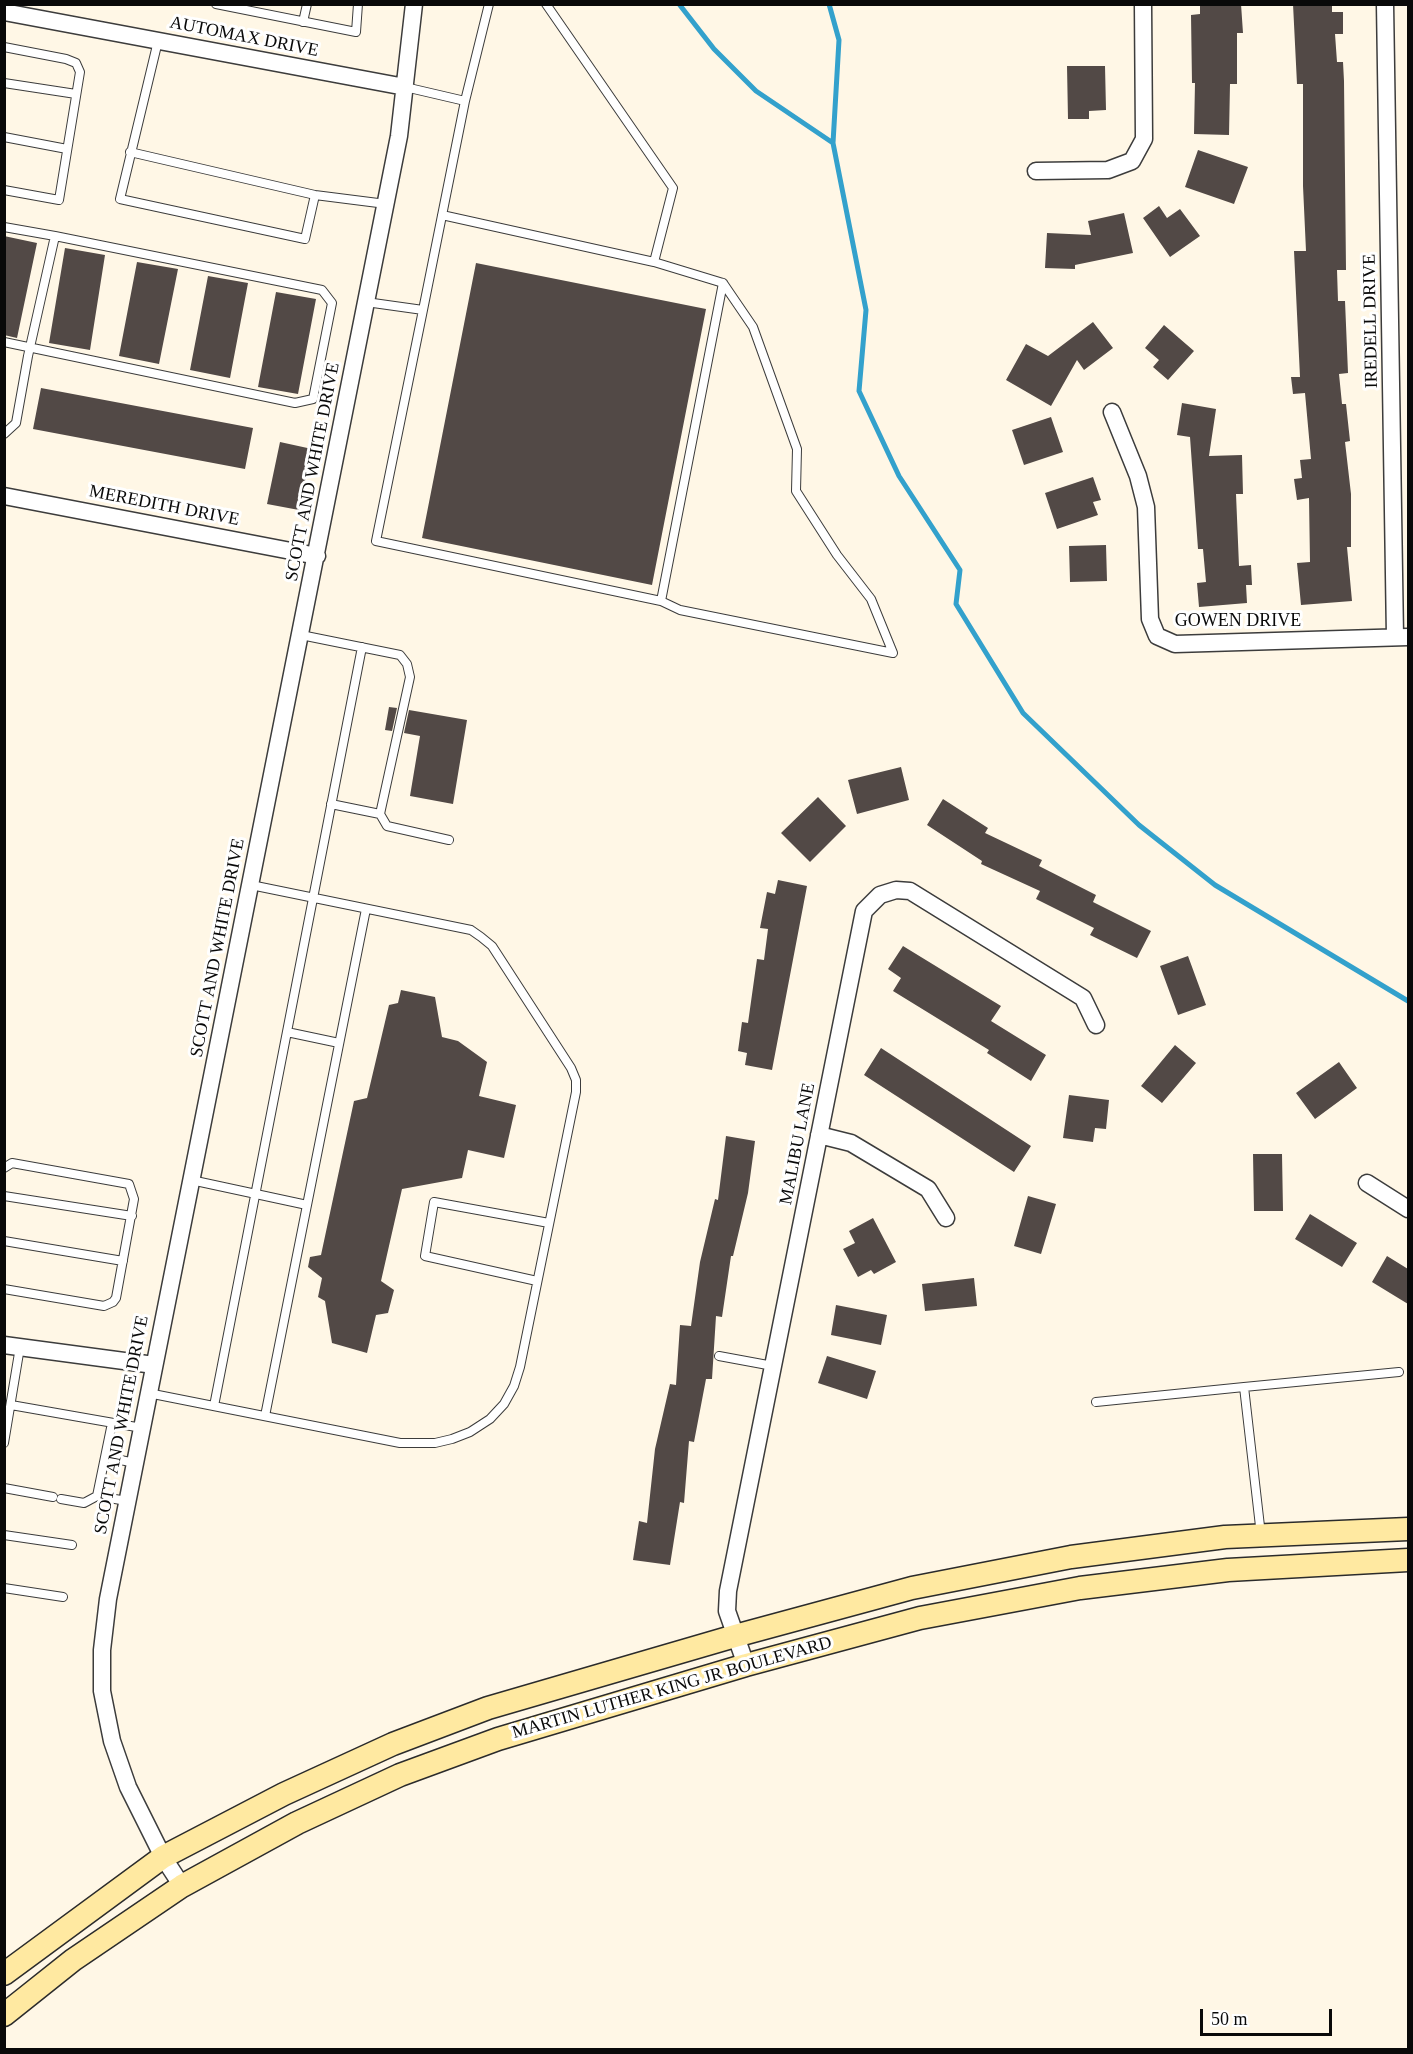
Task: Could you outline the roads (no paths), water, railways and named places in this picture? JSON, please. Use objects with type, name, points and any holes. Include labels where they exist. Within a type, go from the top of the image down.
[{"type":"main road","name":"MARTIN LUTHER KING JR BOULEVARD","points":[[4,1974],[163,1857],[284,1794],[393,1744],[488,1708],[735,1636],[912,1588],[1059,1560],[1225,1537],[1408,1529]]},
{"type":"main road","name":"MARTIN LUTHER KING JR BOULEVARD","points":[[4,2015],[73,1960],[182,1886],[297,1823],[400,1775],[498,1739],[746,1665],[920,1618],[1080,1588],[1228,1570],[1408,1560]]},
{"type":"street","name":"SCOTT AND WHITE DRIVE","points":[[182,1886],[163,1857],[128,1787],[112,1741],[102,1691],[102,1650],[108,1599],[386,204],[405,87],[414,4]]},
{"type":"street","points":[[1036,171],[1108,170],[1132,162],[1144,139],[1143,4]]},
{"type":"street","name":"IREDELL DRIVE","points":[[1385,4],[1402,637]]},
{"type":"street","name":"AUTOMAX DRIVE","points":[[12,10],[158,41],[405,87]]},
{"type":"street","name":"GOWEN DRIVE","points":[[1112,412],[1138,476],[1146,507],[1150,619],[1157,636],[1175,644],[1402,637]]},
{"type":"street","name":"MEREDITH DRIVE","points":[[4,496],[317,555]]},
{"type":"street","name":"MALIBU LANE","points":[[746,1665],[727,1611],[728,1591],[864,910],[880,895],[896,890],[910,891],[1083,998],[1096,1025]]},
{"type":"street","points":[[819,1135],[851,1143],[928,1189],[946,1218]]},
{"type":"street","points":[[1367,1183],[1408,1209]]},
{"type":"street","points":[[12,1346],[154,1365]]},
{"type":"lane","points":[[303,22],[307,4]]},
{"type":"lane","points":[[221,5],[264,9],[303,22],[356,32],[358,4]]},
{"type":"lane","points":[[442,215],[654,262],[723,284],[753,327],[797,449],[796,491],[837,555],[871,599],[892,652],[680,610],[661,601],[376,542],[465,101],[489,4]]},
{"type":"lane","points":[[546,4],[673,189],[654,262]]},
{"type":"lane","points":[[158,41],[120,199],[305,239],[315,195]]},
{"type":"lane","points":[[4,47],[76,63],[80,72],[58,200],[4,190]]},
{"type":"lane","points":[[4,83],[76,94]]},
{"type":"lane","points":[[405,87],[465,101]]},
{"type":"lane","points":[[4,137],[67,149]]},
{"type":"lane","points":[[130,152],[315,195],[386,204]]},
{"type":"lane","points":[[4,227],[322,290],[332,303],[313,399],[295,403],[4,342]]},
{"type":"lane","points":[[4,434],[16,423],[30,347],[55,236]]},
{"type":"lane","points":[[661,601],[723,284]]},
{"type":"lane","points":[[366,302],[423,310]]},
{"type":"lane","points":[[301,635],[400,655],[407,664],[410,677],[380,814],[387,826],[449,840]]},
{"type":"lane","points":[[214,1406],[362,647]]},
{"type":"lane","points":[[331,804],[380,814]]},
{"type":"lane","points":[[148,1393],[400,1443],[435,1443],[470,1432],[490,1419],[504,1404],[514,1386],[576,1092],[576,1080],[571,1068],[492,946],[482,937],[471,930],[251,885]]},
{"type":"lane","points":[[265,1416],[366,909]]},
{"type":"lane","points":[[287,1032],[339,1043]]},
{"type":"lane","points":[[4,1168],[12,1162],[129,1184],[134,1199],[117,1298],[104,1306],[4,1289]]},
{"type":"lane","points":[[191,1180],[307,1205]]},
{"type":"lane","points":[[4,1196],[132,1216]]},
{"type":"lane","points":[[537,1281],[424,1256],[434,1202],[549,1223]]},
{"type":"lane","points":[[4,1241],[123,1261]]},
{"type":"lane","points":[[4,1443],[11,1405],[12,1346]]},
{"type":"lane","points":[[719,1356],[773,1366]]},
{"type":"lane","points":[[1096,1402],[1399,1372]]},
{"type":"lane","points":[[1244,1387],[1261,1535]]},
{"type":"lane","points":[[11,1405],[142,1428]]},
{"type":"lane","points":[[97,1496],[112,1423]]},
{"type":"lane","points":[[106,1456],[135,1463]]},
{"type":"lane","points":[[4,1488],[84,1503],[97,1496],[127,1501]]},
{"type":"lane","points":[[4,1535],[72,1545]]},
{"type":"lane","points":[[4,1588],[63,1597]]},
{"type":"waterway","points":[[679,4],[714,49],[756,91],[833,143],[866,310],[859,391],[899,476],[960,570],[956,604],[1023,713],[1139,825],[1215,885],[1408,1001]]},
{"type":"waterway","points":[[829,4],[839,40],[833,143]]}]
